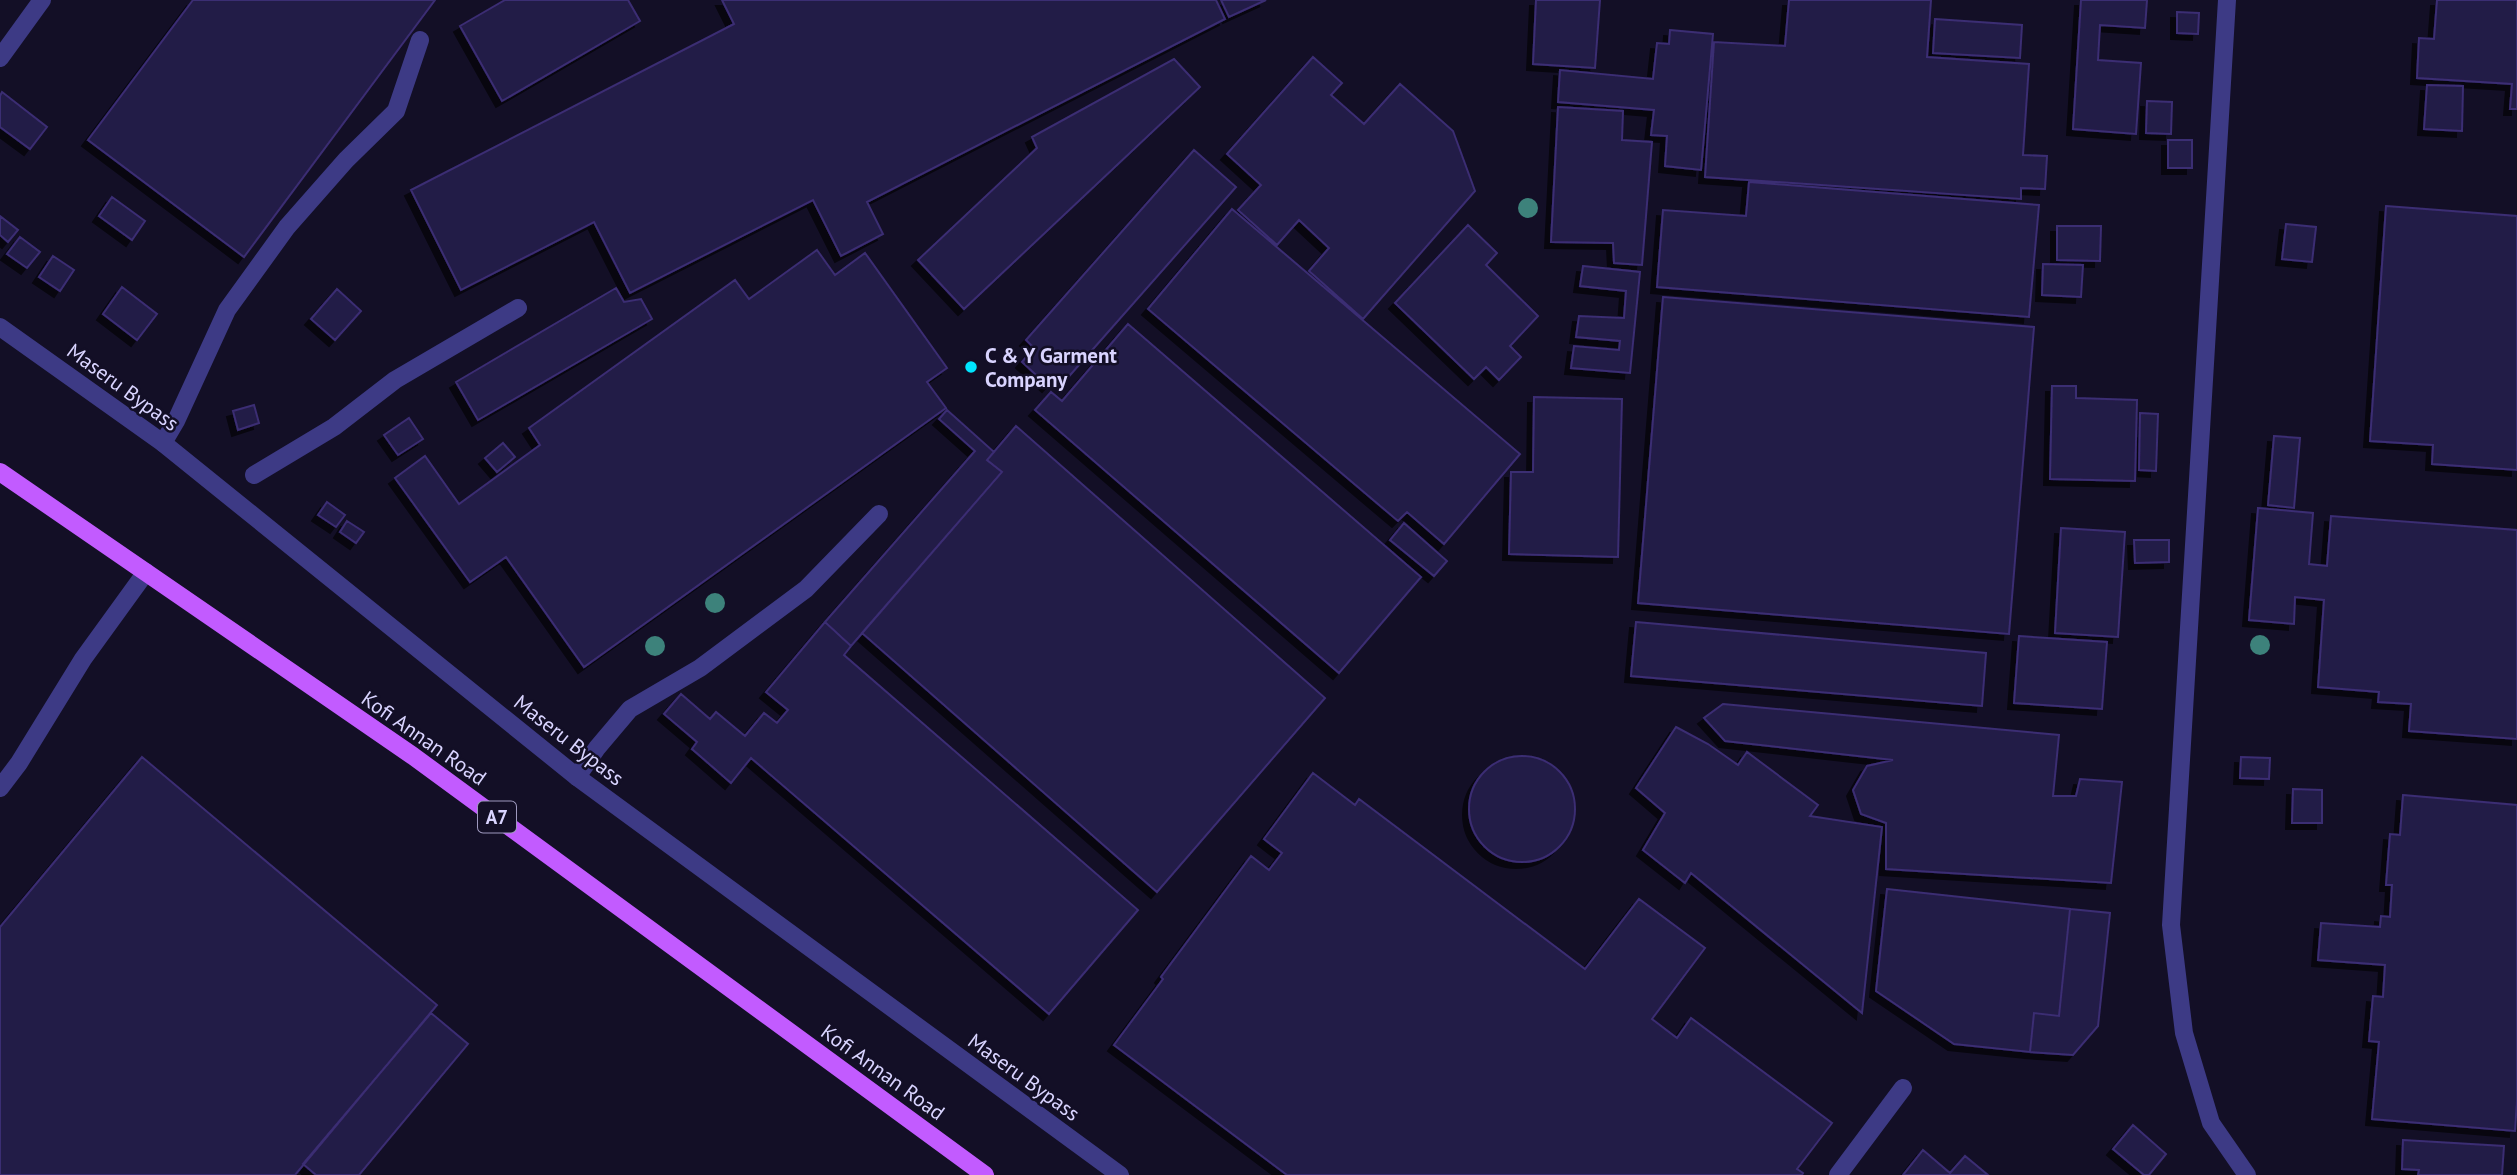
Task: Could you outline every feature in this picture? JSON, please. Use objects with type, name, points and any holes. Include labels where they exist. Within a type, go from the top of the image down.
[{"type":"main road","name":"Kofi Annan Road","points":[[0,472],[414,757],[985,1175]]},
{"type":"street","points":[[0,58],[42,0]]},
{"type":"street","points":[[2227,0],[2171,925],[2185,1032],[2211,1123],[2247,1175]]},
{"type":"street","points":[[163,443],[176,421],[226,310],[287,227],[346,160],[396,111],[420,40]]},
{"type":"street","points":[[254,475],[334,427],[395,380],[518,308]]},
{"type":"street","name":"Maseru Bypass","points":[[0,327],[163,443],[577,777],[1120,1175]]},
{"type":"street","points":[[577,777],[597,748],[631,709],[700,668],[806,589],[878,514]]},
{"type":"street","points":[[0,788],[19,763],[83,659],[146,572]]},
{"type":"street","points":[[1838,1175],[1903,1088]]},
{"type":"building","points":[[193,0],[435,0],[244,257],[88,140]]},
{"type":"building","points":[[505,0],[628,0],[640,21],[502,101],[460,26]]},
{"type":"building","points":[[722,0],[1216,0],[1225,19],[867,202],[883,234],[841,256],[813,200],[630,293],[594,222],[461,290],[411,190],[734,24]]},
{"type":"building","points":[[1221,0],[1266,0],[1229,17]]},
{"type":"building","points":[[1536,0],[1600,0],[1595,68],[1533,64]]},
{"type":"building","points":[[1789,0],[1931,0],[1927,57],[2029,64],[2023,155],[2047,156],[2045,189],[2021,188],[2021,199],[1705,177],[1714,42],[1785,46]]},
{"type":"building","points":[[2081,0],[2147,0],[2145,28],[2100,25],[2098,60],[2141,63],[2136,134],[2073,129]]},
{"type":"building","points":[[2437,0],[2517,0],[2517,109],[2510,109],[2512,84],[2417,78],[2419,38],[2434,39]]},
{"type":"building","points":[[2177,12],[2199,13],[2198,34],[2177,33]]},
{"type":"building","points":[[1935,19],[2022,25],[2020,58],[1933,53]]},
{"type":"building","points":[[1670,30],[1713,34],[1701,170],[1665,166],[1667,136],[1651,135],[1654,110],[1558,102],[1560,70],[1653,79],[1657,43],[1669,44]]},
{"type":"building","points":[[1313,57],[1342,83],[1331,95],[1364,124],[1400,84],[1453,131],[1475,191],[1363,319],[1309,271],[1329,248],[1299,220],[1277,245],[1238,210],[1261,185],[1227,154]]},
{"type":"building","points":[[1174,59],[1200,87],[964,309],[918,260],[1037,148],[1032,137]]},
{"type":"building","points":[[2427,85],[2463,86],[2462,131],[2424,129]]},
{"type":"building","points":[[2,92],[47,127],[30,149],[0,127]]},
{"type":"building","points":[[2147,101],[2172,102],[2171,134],[2146,133]]},
{"type":"building","points":[[1558,107],[1623,111],[1622,140],[1652,142],[1642,265],[1614,263],[1613,243],[1551,242]]},
{"type":"building","points":[[2168,140],[2192,140],[2192,168],[2168,168]]},
{"type":"building","points":[[1194,150],[1236,187],[1064,382],[1057,376],[1048,386],[1022,362],[1034,348],[1026,340]]},
{"type":"building","points":[[1749,182],[2039,205],[2029,317],[1657,287],[1663,210],[1746,216]]},
{"type":"building","points":[[112,197],[145,221],[132,240],[99,216]]},
{"type":"building","points":[[2386,206],[2517,216],[2517,470],[2432,464],[2433,445],[2370,441]]},
{"type":"building","points":[[1232,209],[1520,454],[1444,544],[1407,512],[1398,521],[1148,309]]},
{"type":"building","points":[[0,216],[18,230],[8,242],[0,235]]},
{"type":"building","points":[[2286,224],[2316,227],[2312,262],[2282,259]]},
{"type":"building","points":[[1468,225],[1497,253],[1486,265],[1538,316],[1510,346],[1521,357],[1499,380],[1486,367],[1474,379],[1395,303]]},
{"type":"building","points":[[2057,226],[2101,226],[2100,261],[2057,260]]},
{"type":"building","points":[[20,237],[40,252],[27,268],[7,254]]},
{"type":"building","points":[[817,250],[835,275],[865,253],[947,368],[927,382],[946,408],[584,667],[506,557],[470,582],[395,478],[425,456],[459,504],[540,445],[529,428],[735,280],[749,299]]},
{"type":"building","points":[[53,256],[74,270],[60,291],[39,277]]},
{"type":"building","points":[[2043,264],[2083,265],[2081,297],[2042,295]]},
{"type":"building","points":[[1583,266],[1640,272],[1630,373],[1571,368],[1574,346],[1619,350],[1620,341],[1576,337],[1579,316],[1624,318],[1626,291],[1580,286]]},
{"type":"building","points":[[122,287],[157,314],[137,340],[103,314]]},
{"type":"building","points":[[616,288],[624,302],[641,299],[652,319],[478,420],[456,382]]},
{"type":"building","points":[[337,289],[361,311],[335,340],[311,319]]},
{"type":"building","points":[[1663,297],[2034,327],[2009,634],[1638,603]]},
{"type":"building","points":[[1128,324],[1421,577],[1339,673],[1035,410],[1051,392],[1062,401]]},
{"type":"building","points":[[2052,386],[2076,386],[2076,398],[2137,400],[2135,481],[2050,479]]},
{"type":"building","points":[[1534,397],[1622,399],[1618,557],[1509,554],[1511,472],[1533,472]]},
{"type":"building","points":[[254,405],[259,423],[238,430],[233,411]]},
{"type":"building","points":[[947,410],[994,452],[987,460],[1002,472],[851,646],[825,622],[975,451],[939,419]]},
{"type":"building","points":[[2140,413],[2158,414],[2156,471],[2139,470]]},
{"type":"building","points":[[409,418],[423,439],[398,455],[384,435]]},
{"type":"building","points":[[1016,426],[1325,698],[1157,892],[862,633],[1002,472],[987,460]]},
{"type":"building","points":[[2274,436],[2300,438],[2294,508],[2268,505]]},
{"type":"building","points":[[503,443],[515,457],[497,472],[485,458]]},
{"type":"building","points":[[327,502],[345,515],[336,527],[318,515]]},
{"type":"building","points":[[2258,508],[2313,513],[2309,564],[2327,566],[2331,516],[2517,530],[2517,739],[2409,731],[2411,704],[2378,702],[2379,692],[2318,687],[2324,600],[2295,597],[2294,624],[2249,620]]},
{"type":"building","points":[[347,521],[364,532],[356,543],[340,532]]},
{"type":"building","points":[[1404,523],[1447,561],[1434,576],[1390,540]]},
{"type":"building","points":[[2061,528],[2125,532],[2118,637],[2055,633]]},
{"type":"building","points":[[2134,540],[2169,540],[2169,562],[2135,563]]},
{"type":"building","points":[[825,622],[851,646],[844,655],[1138,910],[1049,1014],[751,758],[731,783],[692,749],[697,742],[664,714],[681,694],[710,719],[716,712],[745,736],[764,713],[777,723],[788,710],[766,692]]},
{"type":"building","points":[[1636,622],[1986,653],[1982,706],[1631,676]]},
{"type":"building","points":[[2019,636],[2107,642],[2102,709],[2014,703]]},
{"type":"building","points":[[1723,704],[2059,735],[2053,796],[2076,796],[2080,779],[2122,782],[2111,883],[1886,869],[1886,823],[1861,814],[1853,790],[1867,766],[1893,760],[1725,741],[1704,718]]},
{"type":"building","points":[[1676,727],[1708,744],[1738,765],[1747,752],[1818,805],[1810,816],[1882,827],[1862,1013],[1691,873],[1685,883],[1643,850],[1665,813],[1636,788]]},
{"type":"building","points":[[1522,756],[1542,760],[1559,772],[1571,789],[1575,809],[1571,829],[1559,846],[1542,858],[1522,862],[1502,858],[1485,846],[1473,829],[1469,809],[1473,789],[1485,772],[1502,760]]},
{"type":"building","points":[[142,757],[437,1005],[295,1175],[0,1175],[0,927]]},
{"type":"building","points":[[2241,757],[2270,758],[2269,779],[2240,778]]},
{"type":"building","points":[[1313,773],[1355,805],[1359,799],[1585,969],[1639,899],[1705,948],[1652,1019],[1677,1038],[1691,1018],[1832,1123],[1797,1169],[1802,1175],[1287,1175],[1114,1045],[1251,856],[1269,870],[1282,853],[1264,839]]},
{"type":"building","points":[[2293,789],[2322,790],[2322,823],[2292,823]]},
{"type":"building","points":[[2403,795],[2517,805],[2515,1131],[2372,1119],[2379,1042],[2369,1041],[2373,996],[2383,997],[2385,965],[2318,960],[2321,923],[2380,927],[2381,916],[2390,917],[2392,885],[2386,885],[2390,834],[2400,835]]},
{"type":"building","points":[[1887,889],[2070,909],[2059,1016],[2034,1013],[2030,1052],[1954,1044],[1876,991]]},
{"type":"building","points":[[2070,909],[2110,913],[2098,1026],[2073,1055],[2030,1052],[2034,1013],[2059,1016]]},
{"type":"building","points":[[431,1013],[468,1044],[359,1175],[316,1175],[303,1164]]},
{"type":"building","points":[[2133,1125],[2166,1154],[2149,1175],[2144,1175],[2113,1149]]},
{"type":"building","points":[[2403,1140],[2504,1146],[2502,1175],[2418,1175],[2419,1170],[2402,1169]]},
{"type":"building","points":[[1923,1150],[1950,1173],[1965,1156],[1988,1175],[1903,1175]]},
{"type":"place","name":"C & Y Garment Company","points":[[971,367]]}]
